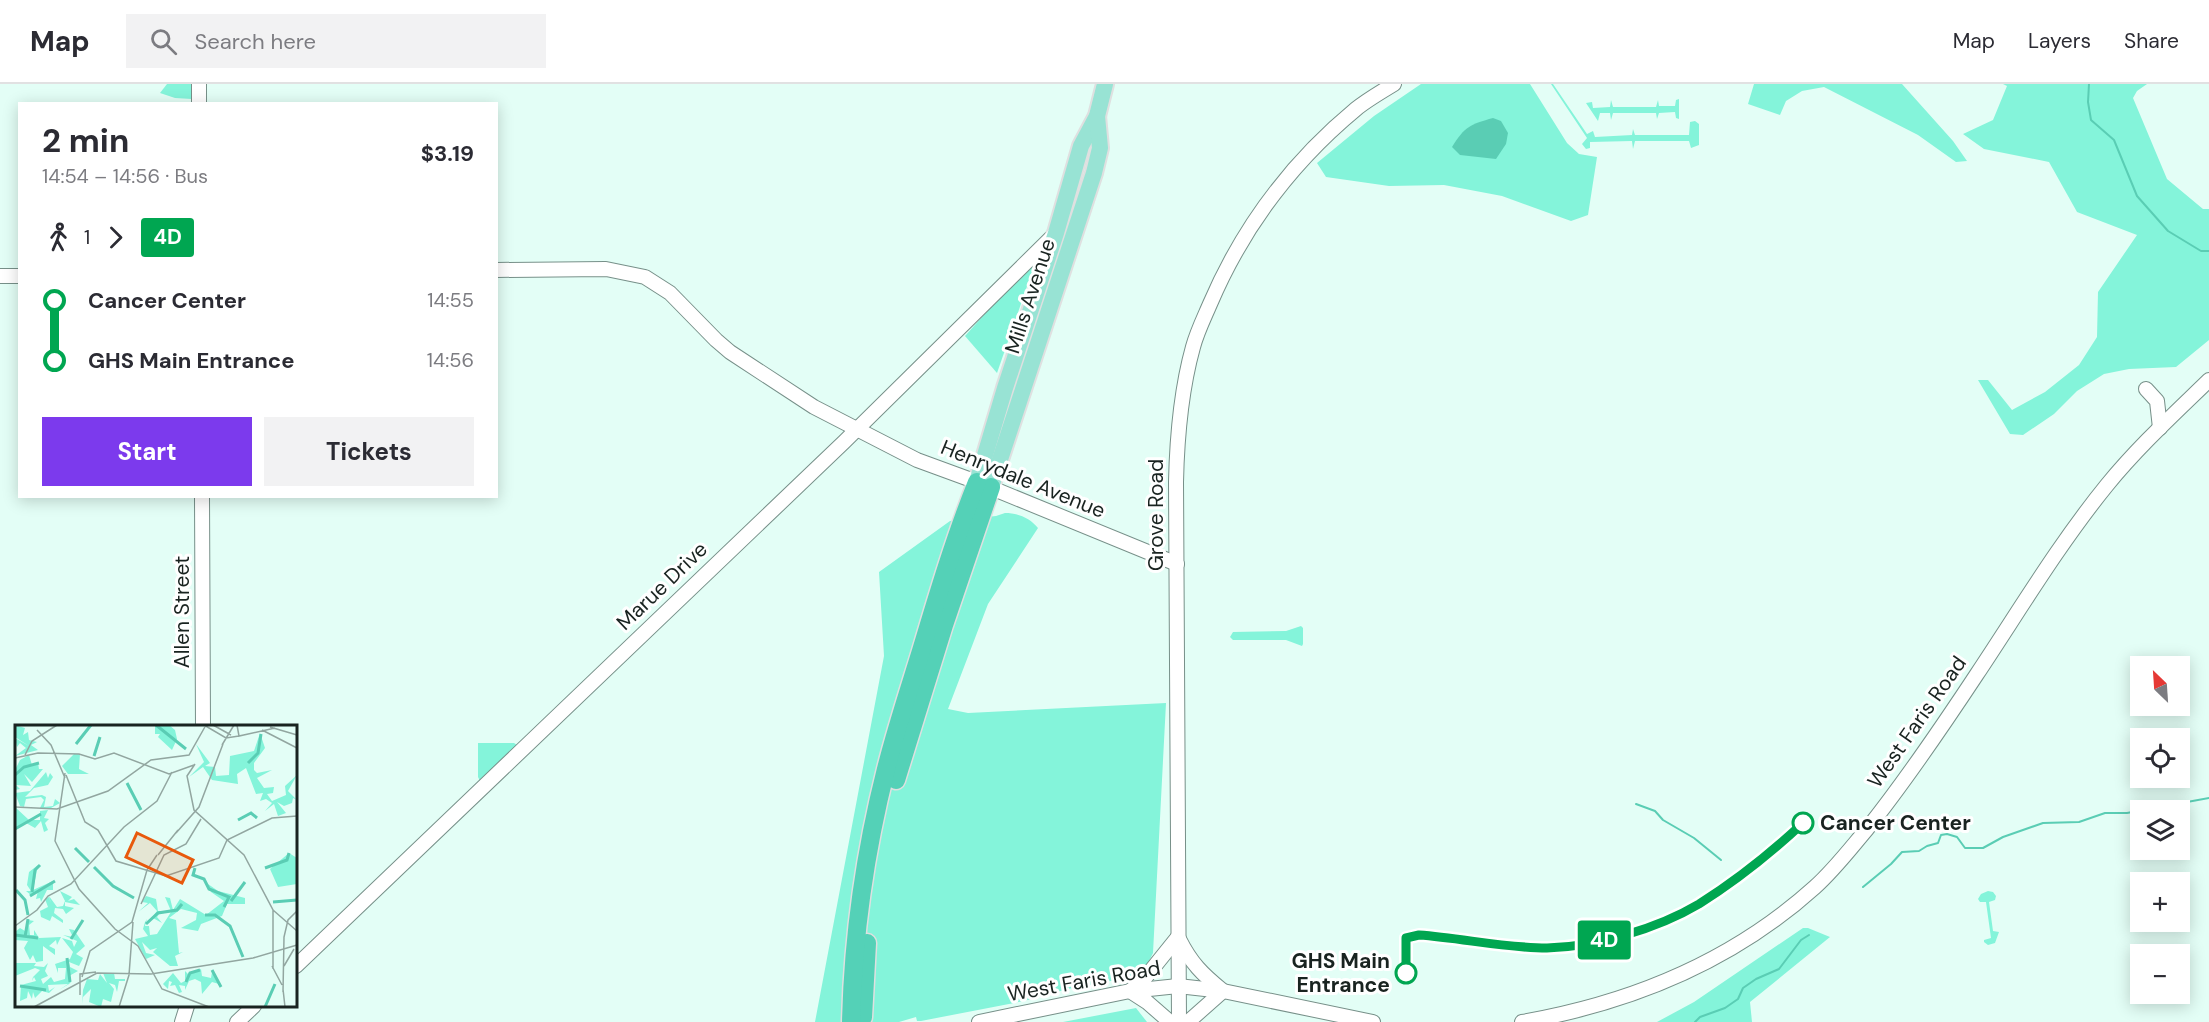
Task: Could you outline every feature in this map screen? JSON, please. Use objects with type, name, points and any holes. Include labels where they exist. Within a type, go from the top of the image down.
[{"type":"highway","points":[[857,1016],[856,925],[868,848],[882,786],[942,583],[984,485]]},
{"type":"main road","points":[[199,84],[199,102]]},
{"type":"main road","name":"Mills Avenue","points":[[984,485],[1005,388],[1056,233],[1081,146],[1097,116],[1105,84]]},
{"type":"main road","name":"Grove Road","points":[[1179,1022],[1177,451],[1183,395],[1193,346],[1232,256],[1294,169],[1357,108],[1394,84]]},
{"type":"main road","name":"Mills Avenue","points":[[984,485],[1094,173],[1100,148],[1097,116]]},
{"type":"main road","name":"Marue Drive","points":[[297,965],[856,429],[1056,233]]},
{"type":"main road","name":"Henrydale Avenue","points":[[498,270],[606,269],[645,277],[670,293],[730,352],[799,399],[917,460],[1177,564]]},
{"type":"main road","points":[[0,276],[18,276]]},
{"type":"main road","name":"West Faris Road","points":[[1522,1022],[1558,1016],[1623,998],[1691,970],[1746,939],[1816,886],[1845,855],[1901,784],[2106,487],[2160,428],[2209,380]]},
{"type":"main road","points":[[2146,389],[2157,401],[2160,428]]},
{"type":"main road","name":"Allen Street","points":[[202,498],[203,725]]},
{"type":"main road","points":[[1170,1022],[1130,991],[1145,978],[1178,937],[1188,959],[1223,991],[1188,1022]]},
{"type":"main road","name":"West Faris Road","points":[[980,1022],[1130,991],[1178,986],[1223,991],[1373,1022]]},
{"type":"main road","points":[[182,1022],[187,1007]]},
{"type":"main road","points":[[237,1022],[252,1007]]},
{"type":"shaded area","points":[[167,84],[192,84],[192,99],[175,98],[160,93]]},
{"type":"shaded area","points":[[1421,84],[1530,84],[1567,143],[1579,154],[1597,157],[1588,215],[1571,221],[1502,196],[1444,185],[1389,186],[1326,177],[1317,163],[1374,116]]},
{"type":"shaded area","points":[[1551,84],[1587,134],[1593,131],[1595,137],[1632,135],[1633,129],[1635,135],[1689,135],[1690,122],[1695,121],[1699,124],[1699,145],[1691,148],[1689,141],[1635,141],[1633,149],[1632,141],[1590,142],[1590,148],[1586,149],[1582,144],[1587,138]]},
{"type":"shaded area","points":[[1754,84],[1902,84],[1953,141],[1967,161],[1956,162],[1918,135],[1824,87],[1802,91],[1786,101],[1780,115],[1748,104]]},
{"type":"shaded area","points":[[2003,84],[2147,84],[2137,91],[2133,98],[2167,179],[2203,209],[2209,209],[2209,340],[2176,367],[2129,369],[2104,374],[2077,391],[2054,414],[2023,435],[2010,434],[1978,380],[1988,380],[2012,410],[2045,392],[2079,365],[2097,337],[2098,292],[2137,235],[2077,212],[2049,162],[1984,149],[1963,134],[1993,120],[2007,86]]},
{"type":"shaded area","points":[[1679,99],[1679,119],[1676,118],[1675,112],[1659,113],[1657,119],[1656,113],[1613,113],[1611,120],[1610,113],[1600,113],[1598,121],[1586,103],[1592,102],[1593,108],[1610,107],[1611,100],[1613,107],[1656,107],[1658,100],[1659,106],[1675,106],[1676,100]]},
{"type":"shaded area","points":[[1493,118],[1501,121],[1508,133],[1506,144],[1496,159],[1460,155],[1452,147],[1469,127]]},
{"type":"shaded area","points":[[1033,260],[1032,272],[997,373],[965,336]]},
{"type":"shaded area","points":[[1005,513],[1023,517],[1038,528],[988,604],[948,709],[968,713],[1166,703],[1153,953],[1147,965],[1132,977],[1068,989],[1024,1001],[921,1021],[917,1021],[916,1017],[899,1022],[815,1022],[884,656],[879,572],[950,521]]},
{"type":"shaded area","points":[[1301,626],[1303,628],[1302,646],[1286,640],[1233,640],[1230,637],[1233,632],[1286,631]]},
{"type":"shaded area","points":[[478,743],[514,743],[517,745],[487,777],[480,781]]},
{"type":"shaded area","points":[[1988,891],[1993,892],[1996,896],[1995,900],[1989,902],[1993,931],[1999,932],[1995,943],[1988,945],[1984,942],[1991,938],[1986,902],[1980,902],[1978,899],[1981,894]]},
{"type":"shaded area","points":[[1803,928],[1830,937],[1750,1002],[1752,1022],[1657,1022],[1694,1002]]},
{"type":"shaded area","points":[[1136,1008],[1147,1022],[1063,1022]]},
{"type":"waterway","points":[[2089,84],[2088,102],[2091,120],[2114,140],[2137,196],[2168,231],[2201,251],[2209,251]]},
{"type":"waterway","points":[[1863,887],[1902,852],[1919,851],[1938,843],[1941,835],[1957,837],[1965,848],[1983,848],[2003,837],[2043,823],[2079,822],[2105,813],[2127,813],[2209,798]]},
{"type":"waterway","points":[[1636,804],[1655,811],[1663,820],[1694,838],[1721,860]]},
{"type":"waterway","points":[[1695,1022],[1700,1017],[1725,1008],[1738,999],[1743,988],[1756,979],[1779,969],[1801,940],[1809,935]]},
{"type":"bus line","name":"4D","points":[[1406,973],[1406,938],[1419,935],[1548,948],[1593,943],[1641,930],[1698,904],[1777,847],[1803,823]]},
{"type":"place","name":"Cancer Center","points":[[1803,823]]},
{"type":"place","name":"GHS Main Entrance","points":[[1406,973]]}]
